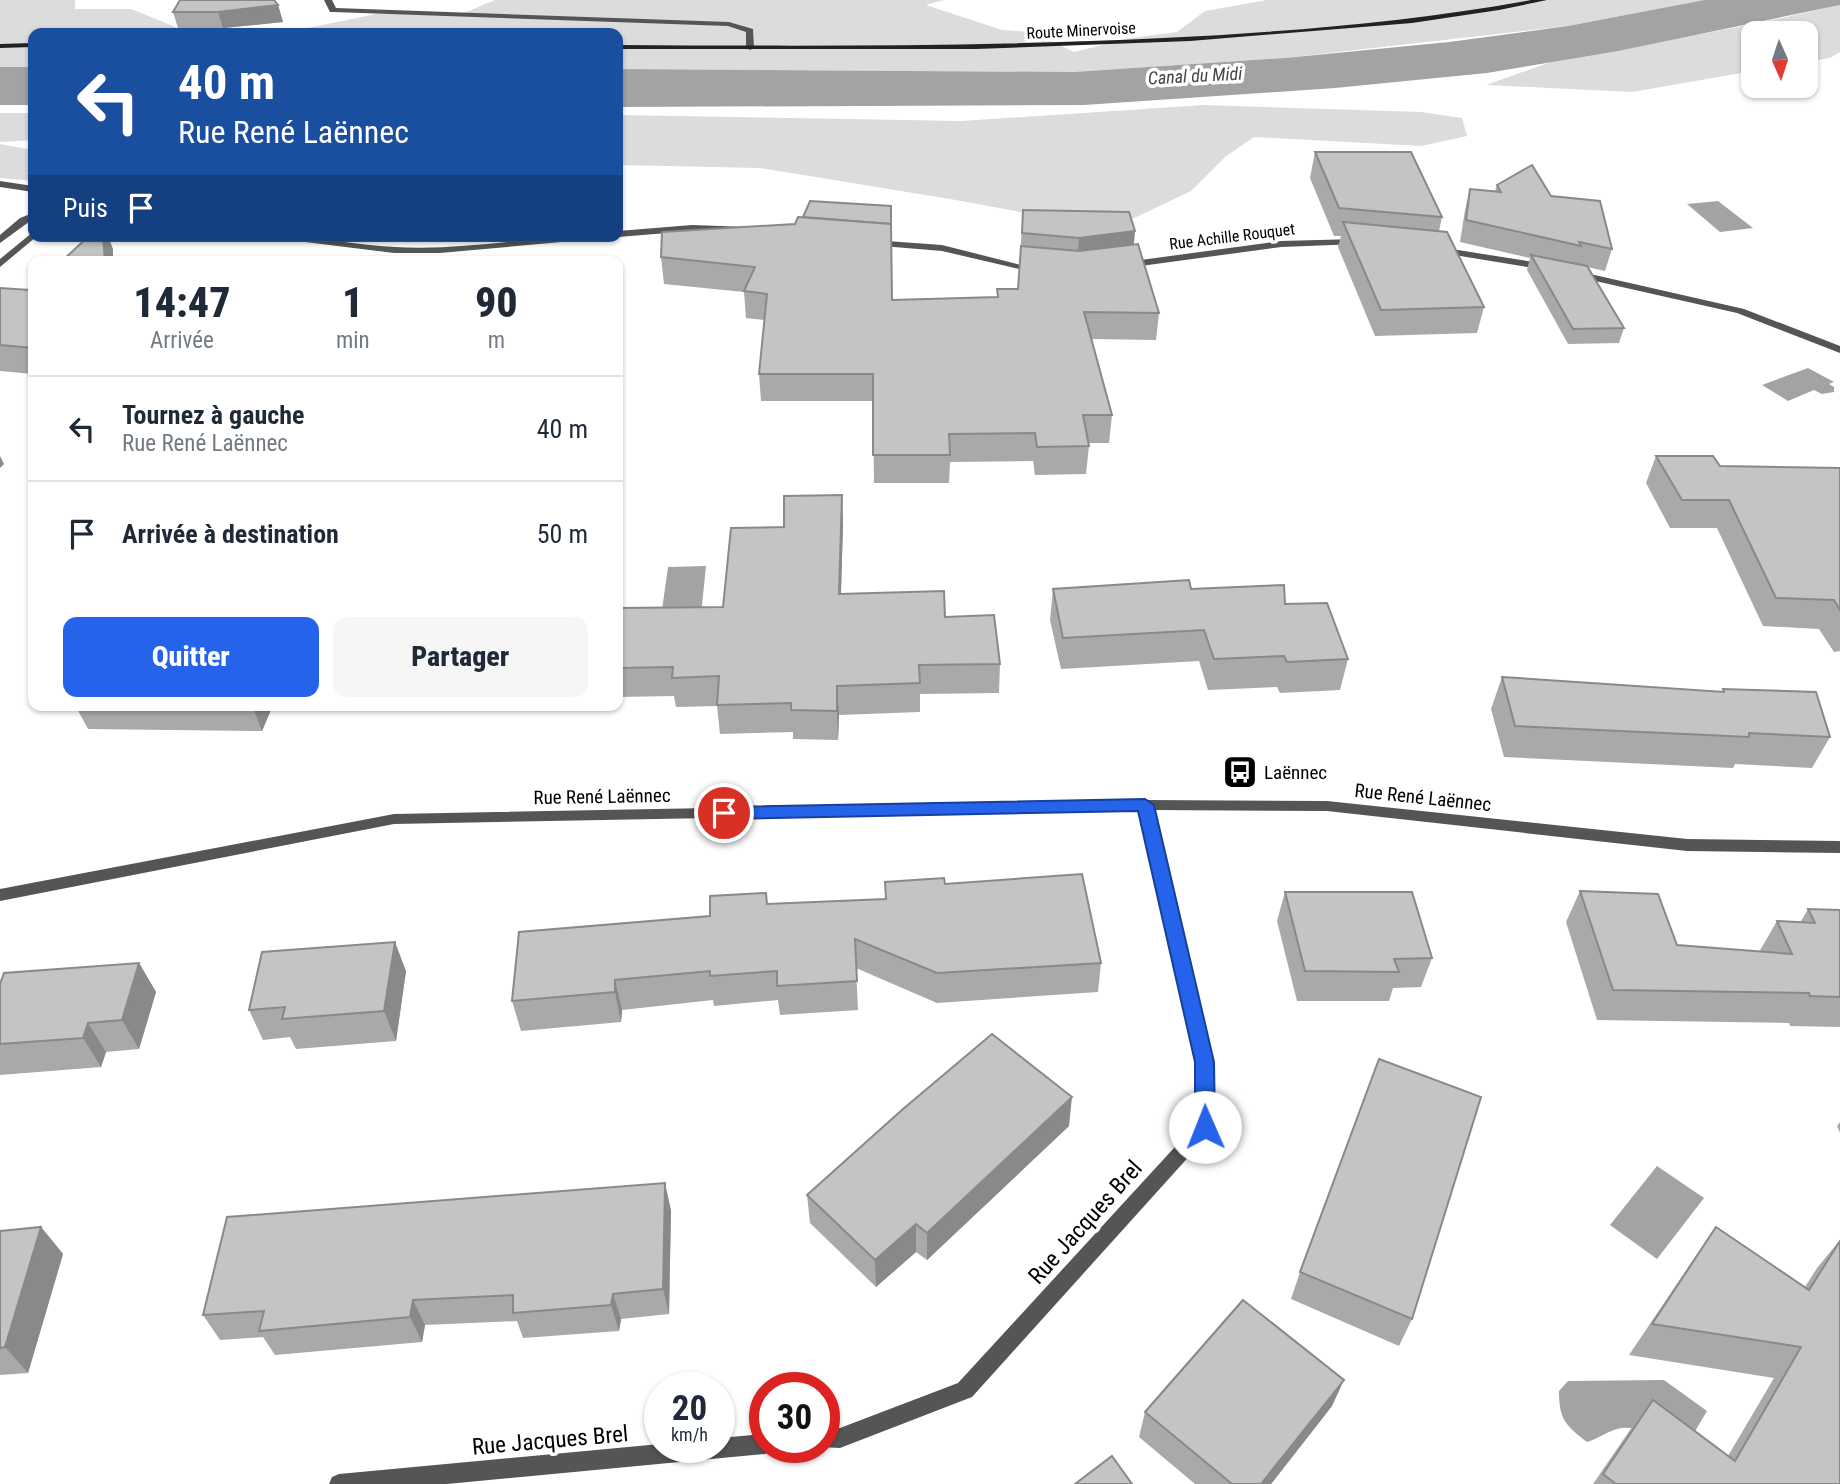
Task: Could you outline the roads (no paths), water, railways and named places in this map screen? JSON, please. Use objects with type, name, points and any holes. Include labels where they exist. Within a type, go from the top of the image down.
[{"type":"main road","name":"Route Minervoise","points":[[623,47],[1054,47],[1317,32],[1544,0]]},
{"type":"main road","points":[[0,46],[28,45]]},
{"type":"street","points":[[328,0],[332,10],[729,24],[750,31],[750,48]]},
{"type":"street","points":[[0,184],[28,188]]},
{"type":"street","points":[[0,240],[28,218]]},
{"type":"street","points":[[623,234],[692,228],[737,228],[764,232]]},
{"type":"street","points":[[0,264],[28,239]]},
{"type":"street","name":"Rue Achille Rouquet","points":[[1118,266],[1281,244],[1339,241],[1365,243]]},
{"type":"street","points":[[334,242],[405,250],[514,242]]},
{"type":"street","points":[[860,242],[942,248],[1044,270]]},
{"type":"street","points":[[1430,250],[1494,257],[1740,311],[1840,350]]},
{"type":"street","name":"Rue René Laënnec","points":[[0,895],[394,819],[1145,805],[1327,806],[1687,845],[1840,847]]},
{"type":"street","name":"Rue Jacques Brel","points":[[840,1438],[965,1390],[1205,1127],[1204,1062],[1145,805]]},
{"type":"street","name":"Rue Jacques Brel","points":[[339,1484],[749,1446]]},
{"type":"water","name":"Canal du Midi","points":[[1704,0],[1840,0],[1840,5],[1763,21],[1741,21],[1741,26],[1618,51],[1487,73],[1335,88],[1084,105],[623,107],[623,69],[1073,72],[1285,58],[1449,42],[1568,26]]},
{"type":"water","points":[[0,67],[28,67],[28,105],[0,105]]},
{"type":"water","points":[[1718,201],[1753,228],[1720,232],[1687,204]]},
{"type":"water","points":[[1808,368],[1834,382],[1829,384],[1834,387],[1834,392],[1822,394],[1814,390],[1788,401],[1762,385]]},
{"type":"water","points":[[706,566],[701,615],[661,617],[668,567]]},
{"type":"water","points":[[1657,1166],[1704,1198],[1657,1259],[1610,1225]]},
{"type":"water","points":[[1664,1380],[1707,1411],[1684,1450],[1646,1432],[1630,1428],[1613,1430],[1587,1442],[1568,1426],[1562,1415],[1559,1391],[1568,1381]]},
{"type":"place","name":"Laënnec","points":[[1240,772]]}]
